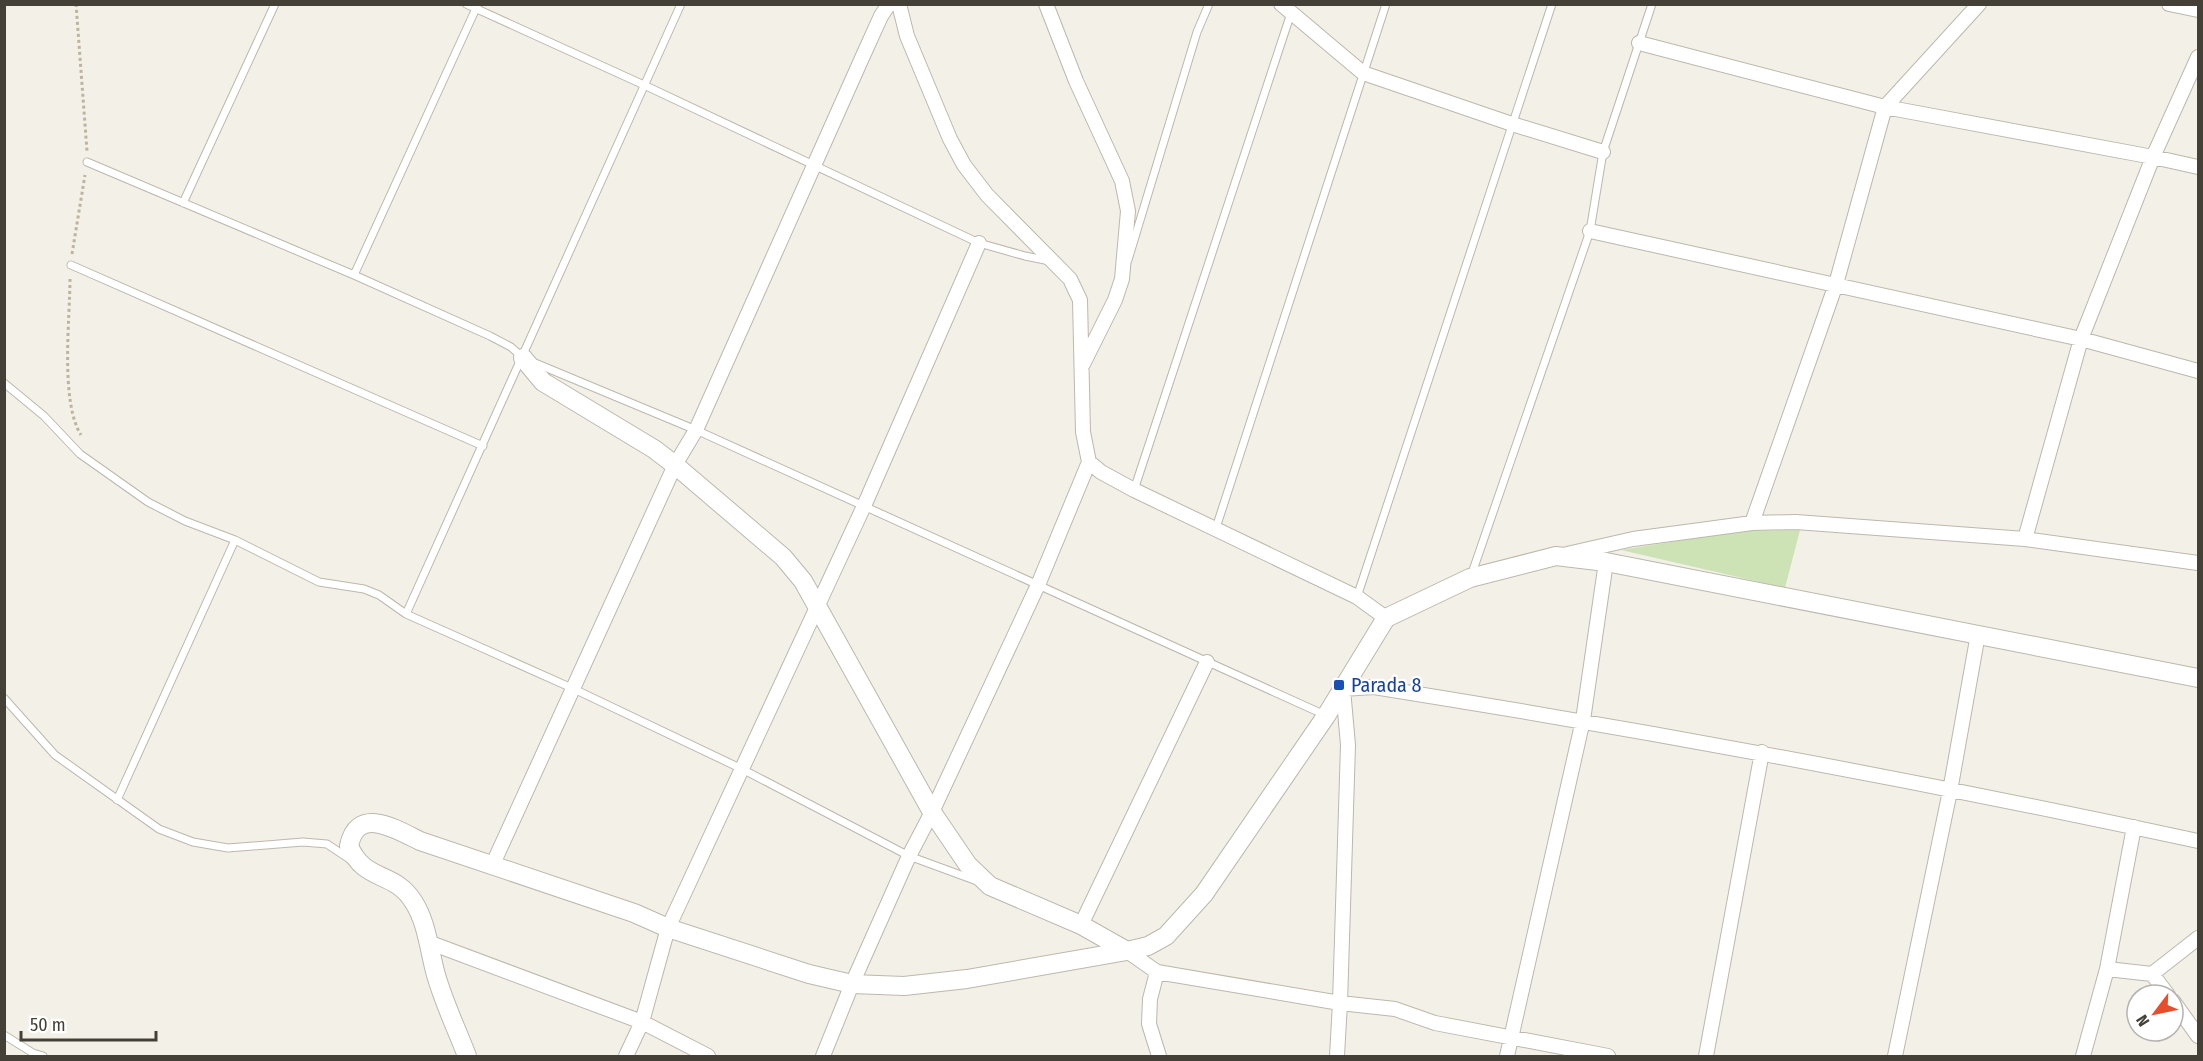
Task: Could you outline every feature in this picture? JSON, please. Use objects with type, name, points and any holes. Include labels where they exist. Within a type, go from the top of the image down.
[{"type":"street","points":[[492,866],[675,465],[696,430],[866,48],[889,4]]},
{"type":"street","points":[[824,1056],[852,984],[909,856],[932,812],[1038,585],[1089,462],[1083,432],[1080,300],[1070,279],[1003,212],[964,165],[950,139],[907,36],[899,4]]},
{"type":"street","points":[[1046,4],[1076,81],[1122,181],[1128,210],[1122,279],[1115,300],[1082,365]]},
{"type":"street","points":[[1752,523],[1836,284],[1885,107],[1979,4]]},
{"type":"street","points":[[2169,4],[2199,10]]},
{"type":"street","points":[[1286,8],[1363,73],[1512,124],[1603,152]]},
{"type":"street","points":[[1639,43],[1885,107],[2199,167]]},
{"type":"street","points":[[2025,539],[2081,339],[2153,157],[2199,57]]},
{"type":"street","points":[[1590,231],[2081,339],[2199,371]]},
{"type":"street","points":[[627,1056],[642,1022],[668,928],[864,506],[979,243]]},
{"type":"street","points":[[523,358],[543,382],[654,449],[675,465],[783,557],[803,581],[817,604],[932,812],[968,865],[990,886],[1081,925],[1127,951],[1157,972],[1340,1003],[1395,1009],[1435,1023],[1608,1056]]},
{"type":"street","points":[[1089,462],[1101,472],[1215,531],[1357,597],[1386,618]]},
{"type":"street","points":[[467,1056],[436,977],[422,920],[414,902],[403,888],[361,867],[349,846],[351,836],[357,829],[368,823],[392,827],[420,841],[634,914],[668,928],[809,974],[852,984],[904,986],[967,979],[1127,951],[1148,946],[1166,936],[1204,894],[1326,716],[1386,618],[1470,578],[1556,556],[1633,540],[1752,523],[1796,522],[2025,539],[2199,563]]},
{"type":"street","points":[[1556,556],[1606,562],[2199,678]]},
{"type":"street","points":[[1507,1056],[1583,720],[1606,562]]},
{"type":"street","points":[[1895,1056],[1950,791],[1978,634]]},
{"type":"street","points":[[1081,925],[1207,662]]},
{"type":"street","points":[[1343,689],[1374,687],[1583,720],[1762,752],[2199,841]]},
{"type":"street","points":[[1337,1056],[1348,745],[1343,689]]},
{"type":"street","points":[[1706,1056],[1762,752]]},
{"type":"street","points":[[2083,1056],[2107,969],[2134,827]]},
{"type":"street","points":[[2107,969],[2152,974],[2199,938]]},
{"type":"street","points":[[428,942],[642,1022],[708,1056]]},
{"type":"street","points":[[1157,972],[1150,999],[1149,1024],[1159,1056]]},
{"type":"street","points":[[2152,974],[2159,983]]},
{"type":"street","points":[[2185,1017],[2199,1035]]},
{"type":"lane","points":[[183,203],[275,4]]},
{"type":"lane","points":[[466,4],[477,7],[815,164],[979,243],[1055,262]]},
{"type":"lane","points":[[406,614],[681,4]]},
{"type":"lane","points":[[1122,279],[1146,207],[1197,32],[1209,4]]},
{"type":"lane","points":[[1215,531],[1386,4]]},
{"type":"lane","points":[[1357,597],[1552,4]]},
{"type":"lane","points":[[1470,578],[1590,231],[1603,152],[1652,4]]},
{"type":"lane","points":[[354,275],[477,7]]},
{"type":"lane","points":[[1134,490],[1286,8]]},
{"type":"lane","points":[[87,162],[354,275],[490,336],[511,347],[523,358],[696,430],[1326,716]]},
{"type":"lane","points":[[71,265],[483,446]]},
{"type":"lane","points":[[4,382],[44,416],[80,454],[148,502],[185,521],[235,540],[319,582],[364,589],[379,595],[406,614],[574,689],[742,769],[909,856],[990,886]]},
{"type":"lane","points":[[117,800],[235,540]]},
{"type":"lane","points":[[4,698],[56,754],[159,829],[194,842],[228,848],[303,842],[327,844],[361,867]]},
{"type":"lane","points":[[4,1035],[33,1053],[43,1056]]},
{"type":"path","points":[[76,4],[87,162],[71,265],[69,371],[71,407],[79,432],[85,441]]},
{"type":"green space","points":[[1800,530],[1785,588],[1621,550],[1739,531]]},
{"type":"place","name":"Parada 8","points":[[1339,685]]}]
